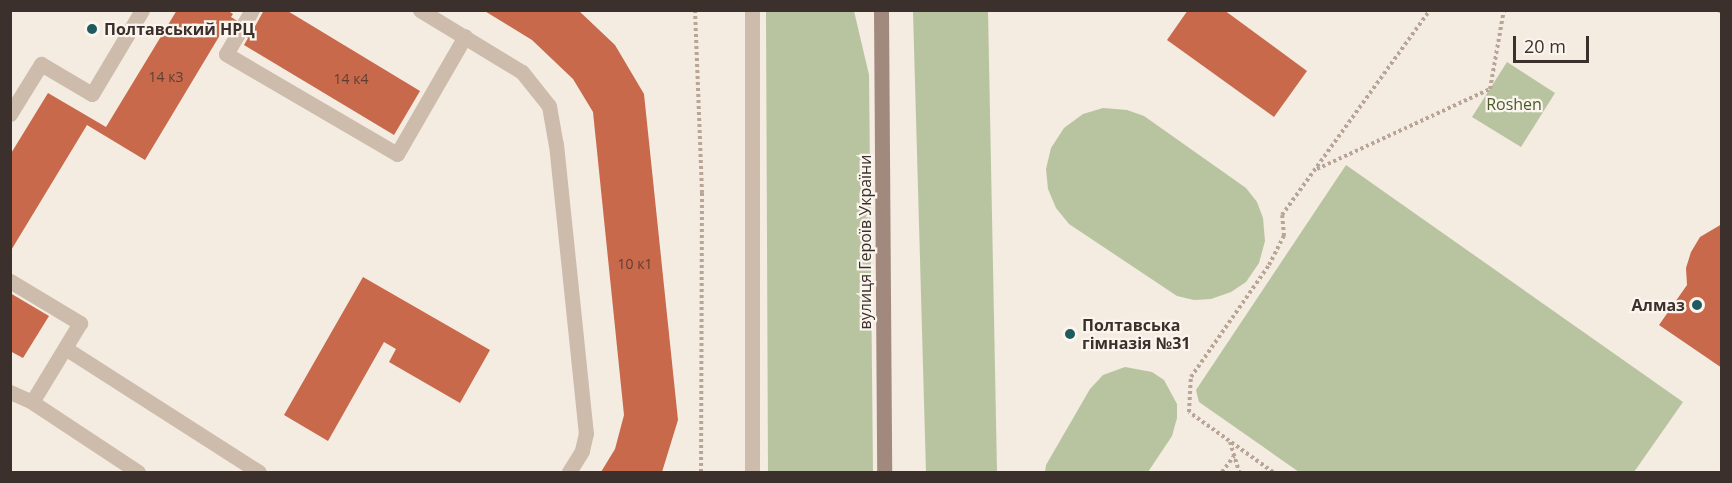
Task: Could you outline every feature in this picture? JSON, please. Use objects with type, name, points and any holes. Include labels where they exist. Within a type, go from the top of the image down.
[{"type":"main road","points":[[872,10],[882,46]]},
{"type":"main road","name":"вулиця Героїв України","points":[[881,10],[884,472]]},
{"type":"street","points":[[10,114],[41,64],[92,94],[142,10]]},
{"type":"street","points":[[252,10],[226,54],[397,154],[465,36]]},
{"type":"street","points":[[420,10],[522,72],[549,106],[556,144],[586,432],[582,451],[569,472]]},
{"type":"street","points":[[752,10],[752,472]]},
{"type":"street","points":[[10,281],[80,323],[32,402]]},
{"type":"street","points":[[65,348],[259,472]]},
{"type":"street","points":[[10,392],[32,402],[138,472]]},
{"type":"path","points":[[695,10],[702,193],[701,472]]},
{"type":"path","points":[[1273,472],[1189,412],[1191,377],[1269,265],[1284,236],[1282,215],[1431,10]]},
{"type":"path","points":[[1316,169],[1490,90],[1504,10]]},
{"type":"path","points":[[1230,441],[1239,472]]},
{"type":"path","points":[[1222,472],[1234,456]]},
{"type":"green space","points":[[766,11],[854,11],[869,75],[873,472],[768,472]]},
{"type":"green space","points":[[913,11],[988,11],[997,472],[926,472]]},
{"type":"green space","name":"Roshen","points":[[1507,62],[1555,93],[1521,147],[1472,117]]},
{"type":"green space","points":[[1103,108],[1127,110],[1144,116],[1246,188],[1257,202],[1263,218],[1265,241],[1259,263],[1246,282],[1231,292],[1211,299],[1194,300],[1177,296],[1069,224],[1056,208],[1048,189],[1046,169],[1051,148],[1064,128],[1083,114]]},
{"type":"green space","points":[[1346,165],[1683,402],[1634,472],[1299,472],[1199,402],[1196,390]]},
{"type":"green space","points":[[1125,367],[1152,372],[1164,380],[1177,404],[1177,418],[1172,436],[1148,472],[1045,472],[1046,465],[1090,389],[1103,375]]},
{"type":"building","points":[[177,10],[227,10],[233,14],[231,17],[242,24],[237,31],[226,25],[145,160],[87,125],[10,252],[10,155],[48,93],[106,127]]},
{"type":"building","points":[[264,10],[286,10],[420,91],[394,135],[244,45],[248,38],[240,33],[245,26],[253,30]]},
{"type":"building","points":[[483,10],[578,10],[615,45],[644,94],[678,420],[662,472],[601,472],[615,449],[624,415],[593,112],[573,79],[532,40]]},
{"type":"building","points":[[1188,10],[1224,10],[1307,71],[1274,117],[1167,40]]},
{"type":"building","name":"Алмаз","points":[[1722,224],[1722,368],[1659,325],[1687,285],[1686,268],[1691,252],[1700,237]]},
{"type":"building","points":[[363,277],[490,350],[460,403],[389,362],[396,349],[384,342],[328,441],[284,415]]},
{"type":"building","points":[[10,293],[49,316],[23,358],[10,351]]},
{"type":"place","name":"Полтавський НРЦ","points":[[92,29]]},
{"type":"place","name":"Алмаз","points":[[1697,305]]},
{"type":"place","name":"Полтавська гімназія №31","points":[[1070,334]]}]
